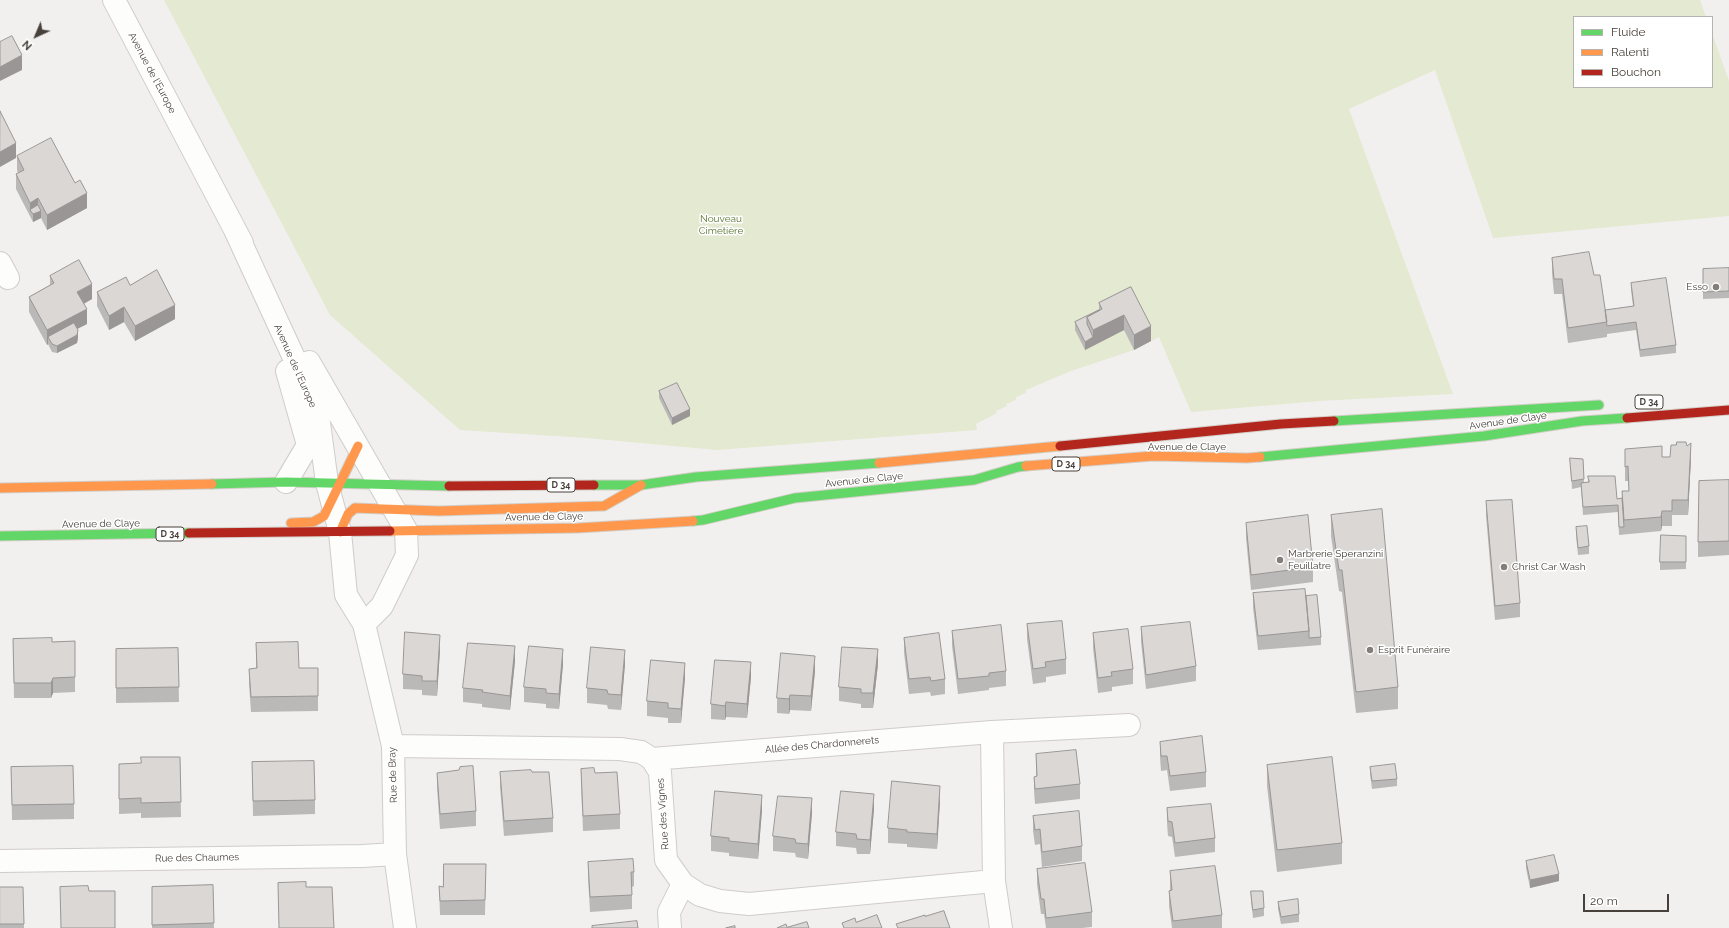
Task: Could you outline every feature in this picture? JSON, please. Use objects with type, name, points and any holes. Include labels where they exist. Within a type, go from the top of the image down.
[{"type":"main road","name":"Avenue de Claye","points":[[0,488],[286,482],[333,489],[379,483],[464,486],[641,485],[696,477],[932,459],[1281,424],[1607,405]]},
{"type":"main road","name":"Avenue de Claye","points":[[0,536],[578,528],[703,520],[795,498],[974,480],[1018,467],[1154,456],[1247,458],[1484,436],[1582,421],[1729,410]]},
{"type":"main road","points":[[1449,430],[1496,423],[1505,416],[1504,411]]},
{"type":"main road","points":[[1343,448],[1360,439]]},
{"type":"main road","points":[[219,523],[312,523],[319,521],[324,516],[333,489],[358,446]]},
{"type":"main road","points":[[340,532],[348,514],[355,508],[439,511],[604,506],[641,485]]},
{"type":"main road","points":[[37,536],[95,525]]},
{"type":"street","name":"Avenue de l'Europe","points":[[114,0],[235,230],[379,483]]},
{"type":"street","name":"Avenue de l'Europe","points":[[235,230],[232,255],[287,369],[308,445],[286,482]]},
{"type":"street","name":"Avenue de l'Europe","points":[[235,230],[313,399],[333,489],[340,532]]},
{"type":"street","points":[[364,624],[382,606],[407,555],[406,530],[379,483]]},
{"type":"street","name":"Rue de Bray","points":[[340,532],[346,595],[364,624],[393,746],[395,854],[405,928]]},
{"type":"street","name":"Allée des Chardonnerets","points":[[652,759],[992,732],[1129,725]]},
{"type":"street","points":[[992,732],[994,881],[1001,928]]},
{"type":"street","points":[[393,746],[620,749],[641,752],[652,759]]},
{"type":"street","name":"Rue des Vignes","points":[[652,759],[660,772],[666,860],[683,884],[700,896],[720,901],[749,904],[994,881]]},
{"type":"street","name":"Rue des Chaumes","points":[[0,861],[362,856],[395,854]]},
{"type":"street","points":[[670,928],[669,912],[683,884]]},
{"type":"green space","name":"Nouveau Cimetière","points":[[164,0],[1700,0],[1706,16],[1573,16],[1573,88],[1713,88],[1713,36],[1729,81],[1729,216],[1493,238],[1435,70],[1349,109],[1453,394],[1319,401],[1191,412],[1159,337],[1134,350],[1071,371],[1026,390],[1026,393],[1016,397],[1016,400],[1006,404],[1007,406],[996,411],[997,413],[976,424],[977,430],[717,450],[586,438],[460,430],[330,315]]},
{"type":"building","points":[[12,36],[22,55],[0,67],[0,42]]},
{"type":"building","points":[[0,111],[16,143],[0,152]]},
{"type":"building","points":[[51,138],[75,183],[80,180],[87,193],[47,215],[38,198],[30,203],[16,174],[24,170],[17,156]]},
{"type":"building","points":[[38,205],[41,211],[33,214],[30,210]]},
{"type":"building","points":[[1589,252],[1594,275],[1600,275],[1607,322],[1568,328],[1562,279],[1554,279],[1552,258]]},
{"type":"building","points":[[79,260],[92,284],[77,292],[87,309],[47,330],[29,297],[54,283],[50,276]]},
{"type":"building","name":"Esso","points":[[1729,268],[1729,291],[1703,292],[1703,269]]},
{"type":"building","points":[[157,270],[175,305],[135,326],[124,307],[109,316],[97,292],[126,277],[130,285]]},
{"type":"building","name":"Esso","points":[[1666,278],[1676,345],[1640,350],[1636,322],[1607,326],[1605,310],[1634,306],[1631,283]]},
{"type":"building","points":[[1131,287],[1151,326],[1134,335],[1124,315],[1093,330],[1087,317],[1102,309],[1099,303]]},
{"type":"building","points":[[1099,310],[1087,317],[1087,324],[1093,337],[1085,342],[1075,322]]},
{"type":"building","points":[[74,323],[78,330],[77,335],[57,346],[52,344],[48,337]]},
{"type":"building","points":[[677,383],[690,409],[672,418],[659,391]]},
{"type":"building","points":[[1677,442],[1686,442],[1687,446],[1691,443],[1688,500],[1672,500],[1672,511],[1662,511],[1661,517],[1624,520],[1622,491],[1629,491],[1628,466],[1625,467],[1625,449],[1662,446],[1662,457],[1670,457],[1671,445],[1676,445]]},
{"type":"building","points":[[1570,458],[1583,459],[1584,479],[1572,481]]},
{"type":"building","points":[[1588,476],[1615,476],[1617,499],[1622,498],[1624,527],[1619,527],[1618,505],[1583,507],[1581,483],[1589,482]]},
{"type":"building","points":[[1729,480],[1729,541],[1698,542],[1699,481]]},
{"type":"building","name":"Christ Car Wash","points":[[1512,500],[1520,603],[1495,606],[1486,501]]},
{"type":"building","name":"Esprit Funéraire","points":[[1382,509],[1398,687],[1356,692],[1342,570],[1339,570],[1331,515]]},
{"type":"building","name":"Marbrerie Speranzini Feuillatre","points":[[1308,515],[1313,567],[1251,575],[1246,523]]},
{"type":"building","points":[[1587,526],[1589,546],[1578,548],[1576,527]]},
{"type":"building","points":[[1661,535],[1686,536],[1686,562],[1660,562]]},
{"type":"building","points":[[1305,589],[1309,631],[1258,636],[1253,593]]},
{"type":"building","points":[[1317,595],[1321,637],[1309,638],[1306,596]]},
{"type":"building","points":[[1062,621],[1066,659],[1045,662],[1046,667],[1033,669],[1027,624]]},
{"type":"building","points":[[1190,622],[1196,666],[1146,675],[1141,627]]},
{"type":"building","points":[[1001,625],[1006,671],[989,673],[989,676],[958,679],[952,631]]},
{"type":"building","points":[[1128,629],[1133,669],[1111,672],[1112,676],[1098,678],[1093,633]]},
{"type":"building","points":[[405,632],[440,635],[437,681],[422,681],[422,676],[403,674]]},
{"type":"building","points":[[939,633],[945,679],[931,681],[930,677],[909,679],[904,638]]},
{"type":"building","points":[[52,638],[52,642],[75,641],[75,677],[53,678],[51,683],[14,683],[13,639]]},
{"type":"building","points":[[298,642],[299,668],[318,668],[318,696],[251,697],[249,669],[257,668],[256,643]]},
{"type":"building","points":[[468,643],[515,646],[510,696],[482,692],[483,690],[463,688]]},
{"type":"building","points":[[529,646],[563,649],[559,694],[546,693],[546,689],[524,687]]},
{"type":"building","points":[[591,647],[625,650],[621,695],[608,694],[607,690],[587,688]]},
{"type":"building","points":[[842,647],[878,649],[873,693],[861,693],[861,689],[839,687]]},
{"type":"building","points":[[178,648],[179,687],[116,688],[116,649]]},
{"type":"building","points":[[781,653],[815,656],[811,696],[790,695],[789,699],[777,698]]},
{"type":"building","points":[[651,660],[685,663],[681,709],[668,708],[668,703],[647,701]]},
{"type":"building","points":[[715,660],[751,662],[747,704],[726,702],[725,706],[711,704]]},
{"type":"building","points":[[1202,736],[1206,772],[1170,776],[1167,756],[1161,756],[1160,742]]},
{"type":"building","points":[[1076,750],[1080,784],[1035,789],[1034,777],[1037,776],[1036,754]]},
{"type":"building","points":[[141,757],[180,757],[181,802],[141,803],[141,798],[119,799],[119,764],[141,763]]},
{"type":"building","points":[[1332,757],[1342,843],[1277,850],[1267,765]]},
{"type":"building","points":[[314,761],[315,800],[253,801],[252,762]]},
{"type":"building","points":[[1395,764],[1397,779],[1372,781],[1370,767]]},
{"type":"building","points":[[73,766],[74,804],[12,805],[11,767]]},
{"type":"building","points":[[473,766],[476,811],[440,814],[437,773],[459,770],[460,767]]},
{"type":"building","points":[[594,768],[595,773],[617,772],[620,814],[583,816],[581,769]]},
{"type":"building","points":[[531,770],[532,772],[549,772],[553,818],[504,821],[500,772]]},
{"type":"building","points":[[892,781],[940,786],[937,834],[907,832],[907,830],[888,828]]},
{"type":"building","points":[[715,791],[762,795],[758,844],[729,841],[729,838],[711,836]]},
{"type":"building","points":[[841,791],[874,794],[870,840],[857,839],[856,834],[836,832]]},
{"type":"building","points":[[778,796],[812,798],[808,844],[796,843],[795,839],[773,836]]},
{"type":"building","points":[[1211,804],[1215,838],[1175,843],[1172,822],[1168,821],[1167,808]]},
{"type":"building","points":[[1079,811],[1082,846],[1042,852],[1040,829],[1035,830],[1033,816]]},
{"type":"building","points":[[1554,855],[1559,874],[1530,880],[1526,861]]},
{"type":"building","points":[[633,859],[634,872],[631,872],[632,895],[590,897],[588,862]]},
{"type":"building","points":[[1085,863],[1092,912],[1046,918],[1044,899],[1041,899],[1037,869]]},
{"type":"building","points":[[444,864],[486,864],[485,900],[440,901],[439,886],[443,887]]},
{"type":"building","points":[[1215,866],[1222,915],[1173,921],[1169,891],[1172,890],[1170,871]]},
{"type":"building","points":[[306,882],[306,887],[332,887],[334,928],[279,928],[278,883]]},
{"type":"building","points":[[213,885],[214,923],[152,925],[152,887]]},
{"type":"building","points":[[88,886],[89,891],[115,891],[115,928],[61,928],[60,887]]},
{"type":"building","points":[[0,887],[23,887],[24,924],[0,924]]},
{"type":"building","points":[[1251,891],[1263,891],[1264,908],[1253,910]]},
{"type":"building","points":[[1298,899],[1299,914],[1281,917],[1278,902]]},
{"type":"building","points":[[944,911],[950,928],[898,928],[896,924],[925,915]]},
{"type":"building","points":[[877,915],[882,928],[844,928],[842,923],[855,918],[856,922]]},
{"type":"building","points":[[637,921],[638,928],[592,928],[592,926]]},
{"type":"building","points":[[807,922],[809,928],[777,928],[786,924],[787,927]]},
{"type":"traffic: fast","points":[[1334,421],[1599,405]]},
{"type":"traffic: fast","points":[[1260,457],[1484,436],[1582,421],[1627,418]]},
{"type":"traffic: fast","points":[[594,485],[641,485],[696,477],[879,463]]},
{"type":"traffic: fast","points":[[693,521],[703,520],[795,498],[974,480],[1026,466]]},
{"type":"traffic: fast","points":[[212,484],[286,482],[449,486]]},
{"type":"traffic: fast","points":[[0,536],[189,533]]},
{"type":"traffic: slow","points":[[291,523],[313,522],[324,516],[358,446]]},
{"type":"traffic: slow","points":[[879,463],[1060,446]]},
{"type":"traffic: slow","points":[[1026,466],[1153,456],[1260,457]]},
{"type":"traffic: slow","points":[[0,488],[212,484]]},
{"type":"traffic: slow","points":[[340,532],[348,514],[355,508],[439,511],[604,506],[641,485]]},
{"type":"traffic: slow","points":[[390,531],[578,528],[693,521]]},
{"type":"traffic: jam","points":[[1627,418],[1729,410]]},
{"type":"traffic: jam","points":[[1060,446],[1281,424],[1334,421]]},
{"type":"traffic: jam","points":[[449,486],[594,485]]},
{"type":"traffic: jam","points":[[189,533],[390,531]]},
{"type":"place","name":"Esso","points":[[1716,287]]},
{"type":"place","name":"Marbrerie Speranzini Feuillatre","points":[[1280,560]]},
{"type":"place","name":"Christ Car Wash","points":[[1504,567]]},
{"type":"place","name":"Esprit Funéraire","points":[[1370,650]]}]
